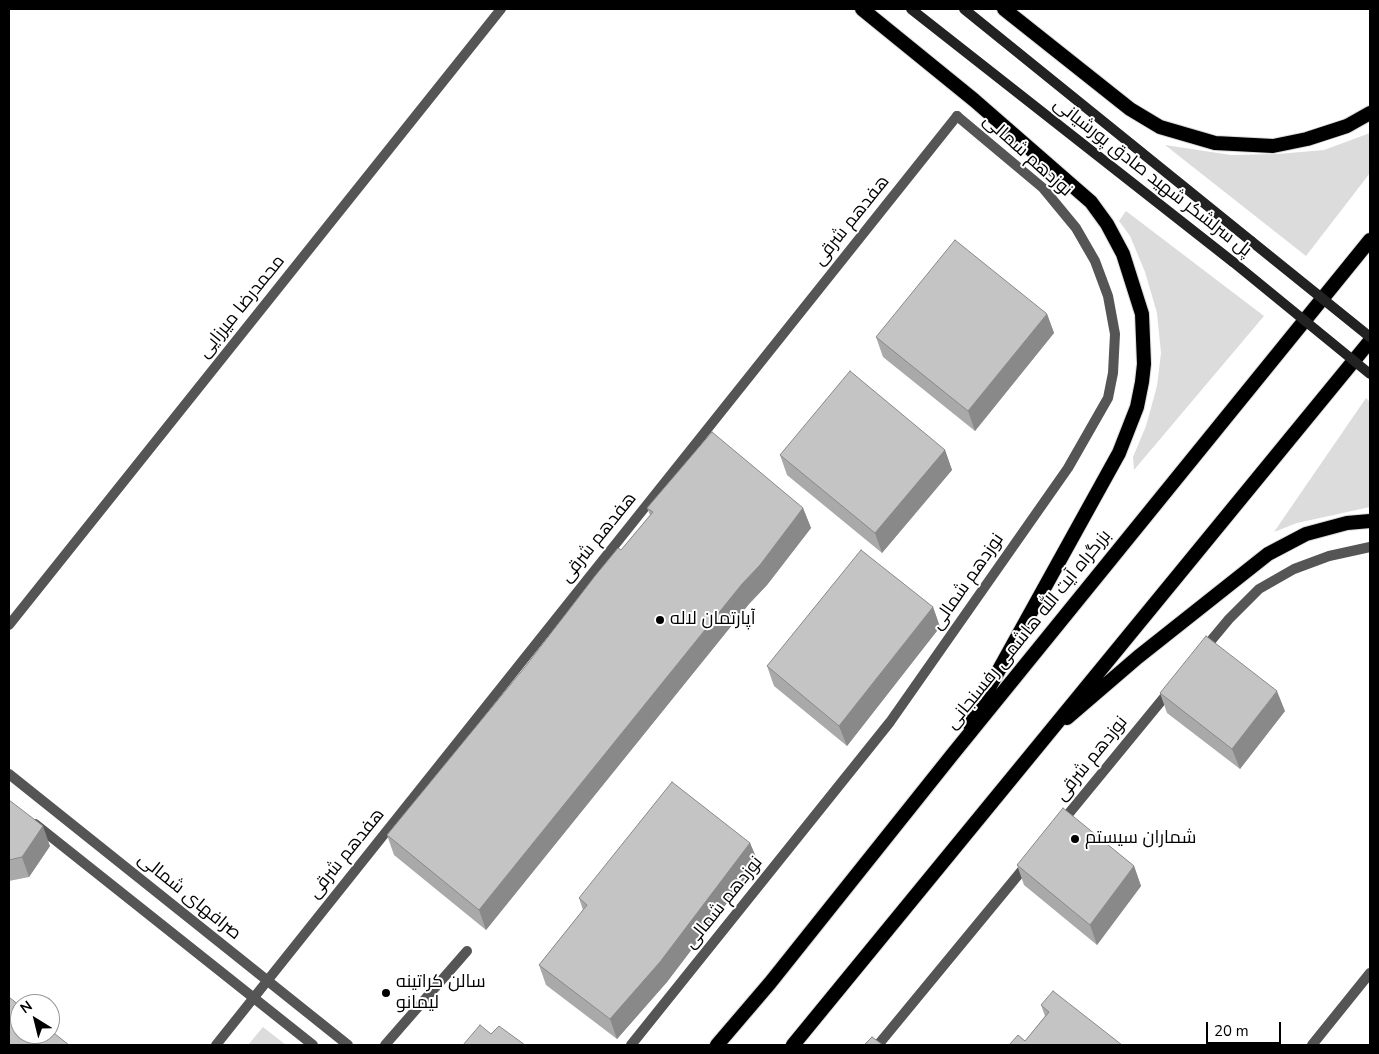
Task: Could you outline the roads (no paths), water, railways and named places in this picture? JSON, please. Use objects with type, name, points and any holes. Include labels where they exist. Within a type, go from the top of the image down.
[{"type":"highway","points":[[862,9],[974,100],[1091,202],[1107,224],[1123,254],[1142,314],[1144,364],[1142,382],[1136,408],[1119,453],[952,755]]},
{"type":"highway","points":[[1004,9],[1130,109],[1160,127],[1215,143],[1273,146],[1307,139],[1347,126],[1370,113]]},
{"type":"highway","name":"بزرگراه آیت الله هاشمی رفسنجانی","points":[[717,1045],[770,983],[952,755],[1370,240]]},
{"type":"highway","points":[[793,1045],[1370,339]]},
{"type":"highway","points":[[1038,743],[1138,658],[1268,554],[1306,534],[1347,523],[1370,521]]},
{"type":"main road","name":"پل سرلشکر شهید صادق پورشیانی","points":[[911,9],[1233,262],[1370,374]]},
{"type":"main road","name":"پل سرلشکر شهید صادق پورشیانی","points":[[964,9],[1370,339]]},
{"type":"street","name":"محمدرضا میرزایی","points":[[9,626],[501,9]]},
{"type":"street","name":"هفدهم شرقی","points":[[216,1045],[957,116]]},
{"type":"street","name":"نوزدهم شمالی","points":[[632,1045],[890,722],[1068,468],[1108,398],[1113,373],[1115,334],[1108,296],[1095,261],[1076,228],[1042,188],[957,116]]},
{"type":"street","points":[[1197,657],[1229,619],[1259,589],[1294,569],[1329,556],[1370,547]]},
{"type":"street","name":"نوزدهم شرقی","points":[[1053,832],[1178,680]]},
{"type":"street","name":"صرافهای شمالی","points":[[9,774],[348,1045]]},
{"type":"street","points":[[24,816],[313,1045]]},
{"type":"street","points":[[878,1045],[1034,855]]},
{"type":"street","points":[[385,1045],[466,951]]},
{"type":"street","points":[[1312,1045],[1370,973]]},
{"type":"place","name":"آپارتمان لاله","points":[[660,620]]},
{"type":"place","name":"شماران سیستم","points":[[1075,839]]},
{"type":"place","name":"سالن کراتینه لیمانو","points":[[386,993]]}]
